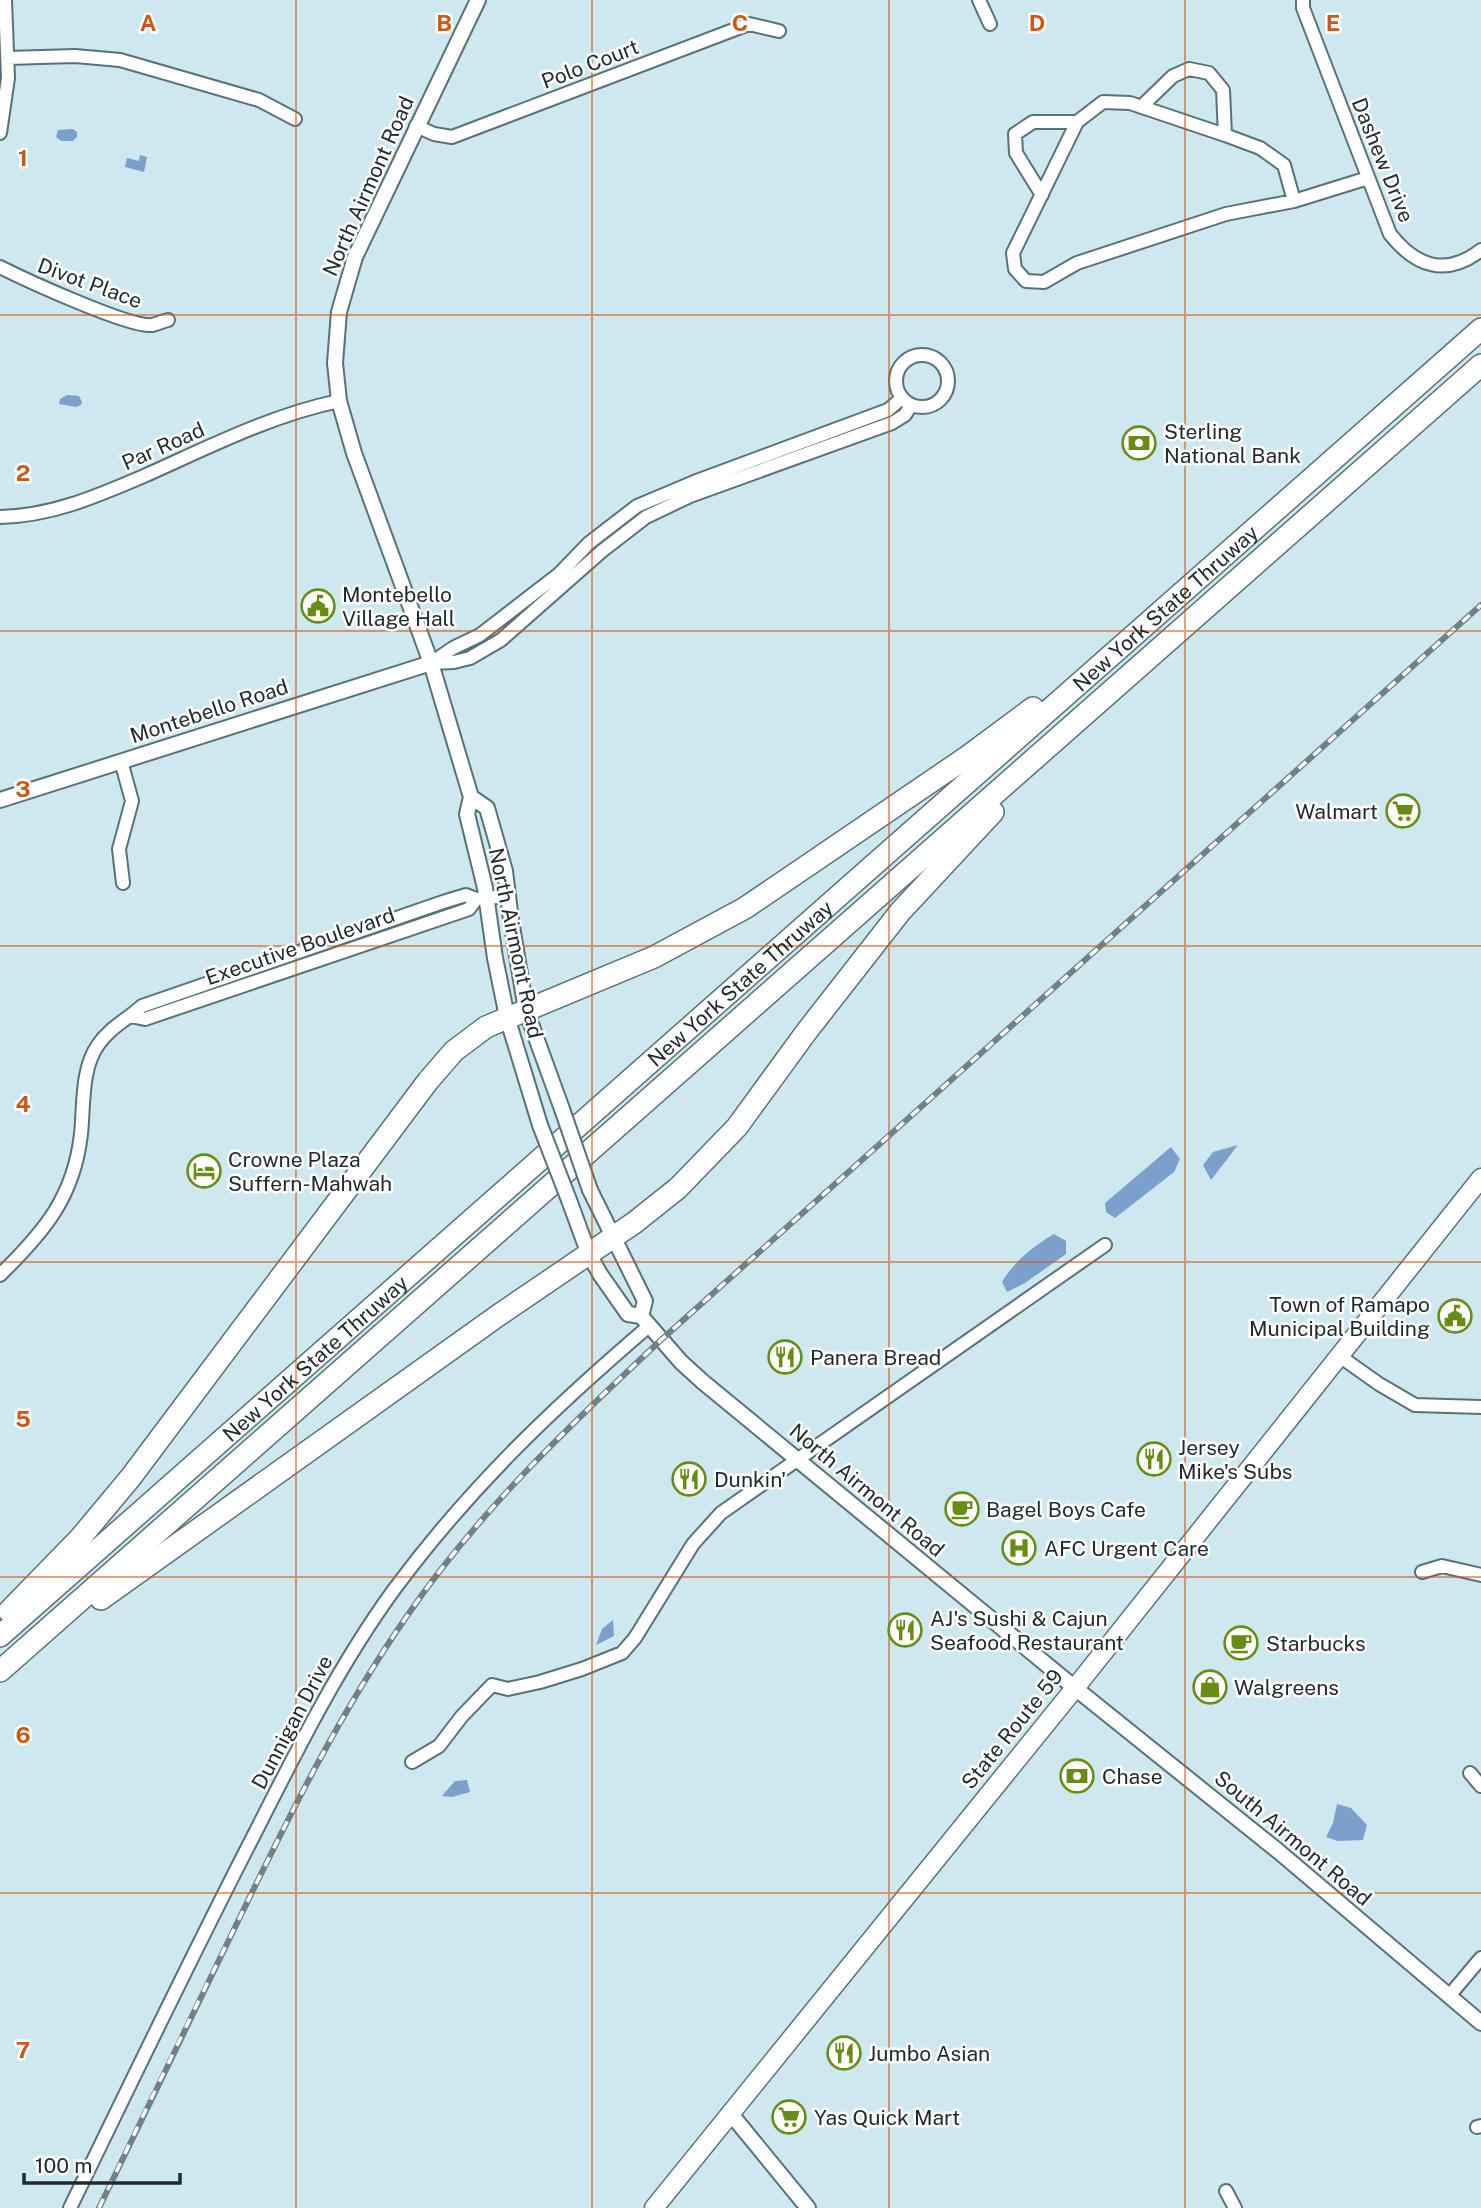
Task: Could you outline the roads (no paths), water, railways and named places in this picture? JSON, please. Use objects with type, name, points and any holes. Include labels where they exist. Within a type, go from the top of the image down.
[{"type":"highway","name":"New York State Thruway","points":[[0,1636],[1481,329]]},
{"type":"highway","name":"New York State Thruway","points":[[0,1674],[1481,365]]},
{"type":"highway","points":[[0,1620],[80,1537],[131,1477],[441,1065],[469,1039],[486,1027],[516,1013],[590,986],[654,957],[745,908],[967,757],[1186,589]]},
{"type":"highway","points":[[0,1674],[147,1565],[658,1205],[720,1147],[856,967],[930,878],[984,821],[1203,609]]},
{"type":"main road","name":"State Route 59","points":[[654,2208],[1075,1688],[1481,1178]]},
{"type":"street","points":[[0,133],[6,99],[5,0]]},
{"type":"street","name":"North Airmont Road","points":[[478,0],[355,257],[346,285],[335,339],[335,363],[339,401],[354,453],[430,663],[471,797],[467,814],[481,898],[516,1013],[540,1125],[588,1252],[628,1314],[645,1321],[681,1362],[703,1382],[1075,1688]]},
{"type":"street","points":[[979,0],[990,24]]},
{"type":"street","name":"Dashew Drive","points":[[1303,0],[1303,8],[1390,234],[1402,249],[1422,263],[1445,267],[1463,262],[1481,250]]},
{"type":"street","name":"Polo Court","points":[[416,126],[435,134],[452,136],[749,24],[779,31]]},
{"type":"street","points":[[7,58],[75,56],[120,60],[259,100],[295,119]]},
{"type":"street","points":[[1142,107],[1173,76],[1189,69],[1209,73],[1223,90],[1225,135]]},
{"type":"street","points":[[1294,201],[1284,164],[1260,148],[1130,103],[1103,102],[1077,122],[1013,253],[1015,269],[1026,281],[1044,282],[1077,263],[1226,214],[1294,201],[1368,178]]},
{"type":"street","points":[[1042,195],[1016,153],[1015,134],[1033,122],[1077,122]]},
{"type":"street","name":"Divot Place","points":[[0,267],[118,317],[151,326],[168,320]]},
{"type":"street","name":"Par Road","points":[[0,517],[25,516],[83,502],[285,415],[339,401]]},
{"type":"street","points":[[430,663],[454,663],[470,658],[501,640],[563,578],[589,543],[637,506],[799,450],[892,423],[905,415],[906,401]]},
{"type":"street","points":[[563,578],[643,519],[799,450]]},
{"type":"street","points":[[637,506],[643,519]]},
{"type":"street","name":"Montebello Road","points":[[0,800],[430,663]]},
{"type":"street","points":[[121,761],[132,801],[119,849],[123,883]]},
{"type":"street","name":"North Airmont Road","points":[[471,797],[487,808],[505,871],[516,1013],[562,1109],[590,1190],[645,1301],[645,1321]]},
{"type":"street","name":"Executive Boulevard","points":[[0,1275],[34,1241],[63,1199],[74,1171],[81,1137],[90,1059],[98,1044],[115,1026],[142,1006],[443,902],[466,895],[481,898],[508,896]]},
{"type":"street","points":[[412,1762],[439,1746],[492,1685],[508,1689],[540,1682],[622,1653],[635,1638],[693,1544],[721,1513],[1105,1245]]},
{"type":"street","name":"Dunnigan Drive","points":[[70,2208],[233,1874],[346,1660],[428,1546],[501,1460],[645,1321]]},
{"type":"street","points":[[1338,1355],[1415,1405],[1481,1406]]},
{"type":"street","points":[[1422,1572],[1442,1566],[1481,1575]]},
{"type":"street","name":"South Airmont Road","points":[[1075,1688],[1278,1851],[1481,2022]]},
{"type":"street","points":[[1470,1773],[1481,1786]]},
{"type":"street","points":[[1449,1996],[1481,1958]]},
{"type":"street","points":[[731,2114],[808,2208]]},
{"type":"street","points":[[1226,2191],[1235,2208]]},
{"type":"water","points":[[73,129],[77,132],[77,137],[73,141],[61,141],[56,137],[58,130]]},
{"type":"water","points":[[140,155],[147,157],[144,172],[125,167],[127,158],[139,161]]},
{"type":"water","points":[[67,395],[79,396],[81,405],[76,407],[59,404],[60,399]]},
{"type":"water","points":[[1238,1145],[1211,1180],[1203,1165],[1213,1152]]},
{"type":"water","points":[[1171,1147],[1180,1159],[1174,1172],[1115,1218],[1106,1212],[1105,1203]]},
{"type":"water","points":[[1054,1234],[1066,1241],[1066,1254],[1025,1283],[1007,1292],[1002,1282],[1012,1267]]},
{"type":"water","points":[[613,1620],[614,1636],[596,1645],[602,1629]]},
{"type":"water","points":[[467,1780],[470,1792],[452,1797],[442,1796],[455,1781]]},
{"type":"water","points":[[1337,1804],[1351,1808],[1367,1825],[1363,1840],[1338,1841],[1326,1837],[1333,1823]]},
{"type":"railway","points":[[99,2208],[297,1802],[360,1689],[407,1616],[494,1506],[592,1405],[661,1340],[1481,605]]},
{"type":"place","name":"Sterling National Bank","points":[[1139,443]]},
{"type":"place","name":"Montebello Village Hall","points":[[318,606]]},
{"type":"place","name":"Walmart","points":[[1403,811]]},
{"type":"place","name":"Crowne Plaza Suffern-Mahwah","points":[[204,1171]]},
{"type":"place","name":"Town of Ramapo Municipal Building","points":[[1455,1316]]},
{"type":"place","name":"Panera Bread","points":[[785,1357]]},
{"type":"place","name":"Jersey Mike's Subs","points":[[1154,1459]]},
{"type":"place","name":"Dunkin'","points":[[689,1479]]},
{"type":"place","name":"Bagel Boys Cafe","points":[[962,1509]]},
{"type":"place","name":"AFC Urgent Care","points":[[1019,1548]]},
{"type":"place","name":"AJ's Sushi & Cajun Seafood Restaurant","points":[[905,1630]]},
{"type":"place","name":"Starbucks","points":[[1241,1643]]},
{"type":"place","name":"Walgreens","points":[[1210,1687]]},
{"type":"place","name":"Chase","points":[[1077,1776]]},
{"type":"place","name":"Jumbo Asian","points":[[844,2053]]},
{"type":"place","name":"Yas Quick Mart","points":[[789,2117]]}]
